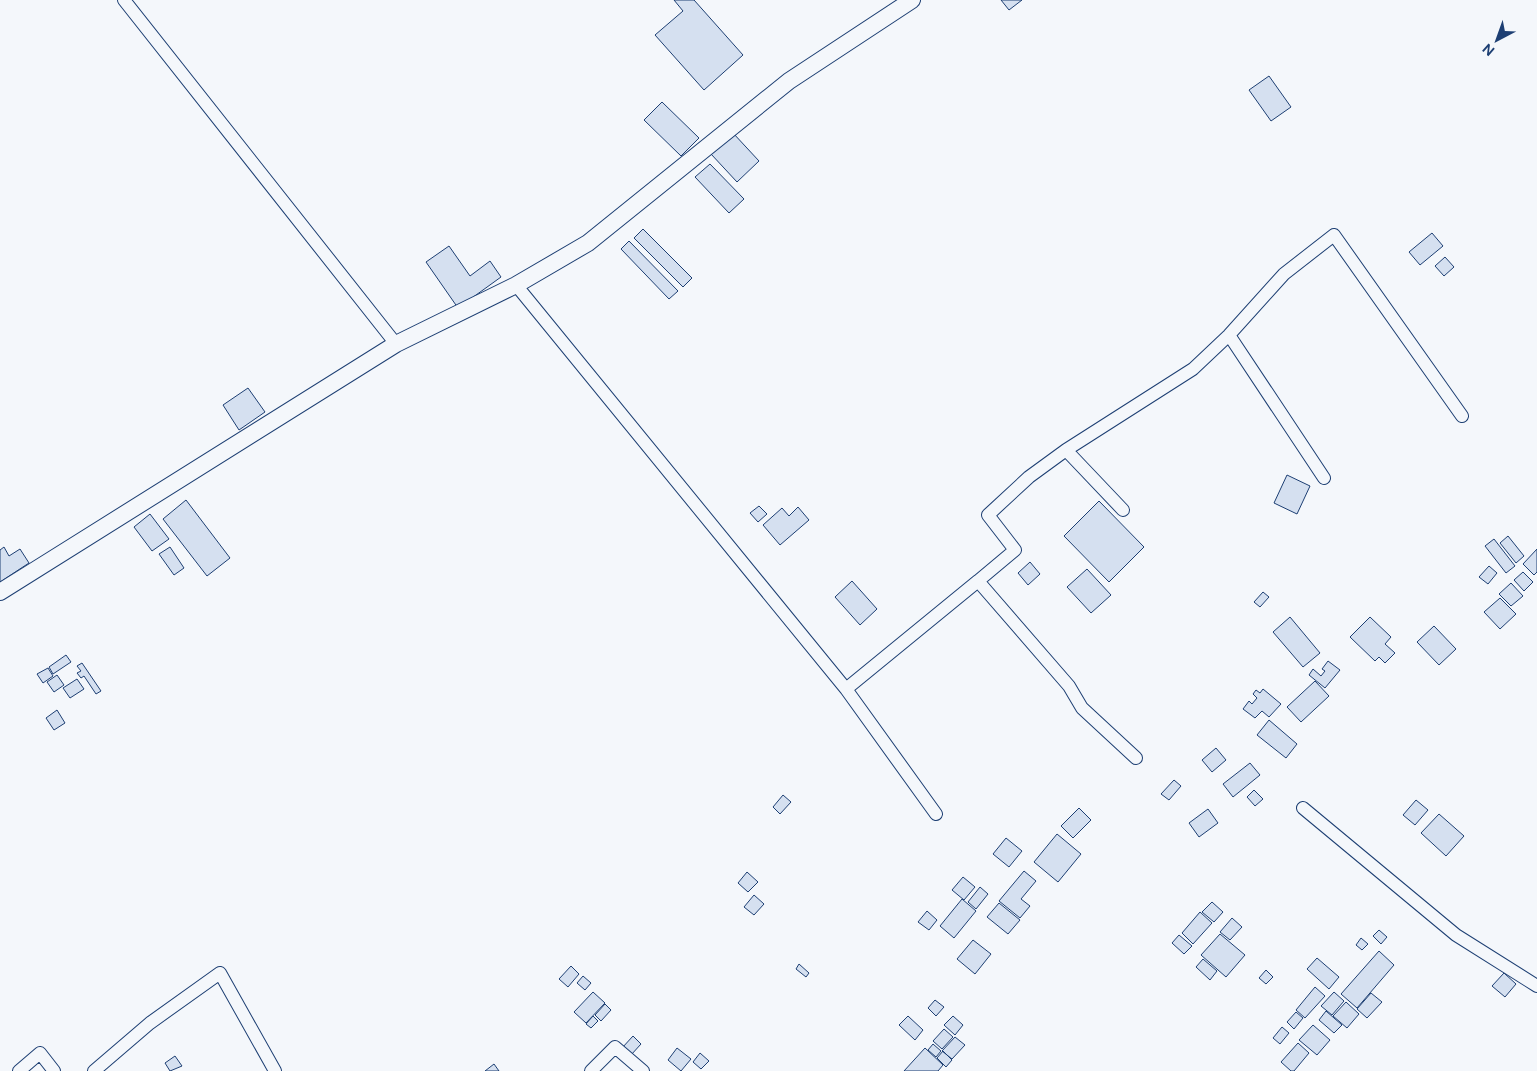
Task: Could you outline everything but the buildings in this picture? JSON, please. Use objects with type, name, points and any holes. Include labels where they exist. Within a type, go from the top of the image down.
[{"type":"street","points":[[124,0],[396,344]]},
{"type":"street","points":[[0,592],[396,344],[516,285],[588,243],[789,80],[912,0]]},
{"type":"street","points":[[846,689],[1015,550],[988,515],[1028,476],[1193,369],[1229,335],[1284,274],[1334,234],[1462,416]]},
{"type":"street","points":[[516,285],[846,689],[936,814]]},
{"type":"street","points":[[1229,335],[1324,478]]},
{"type":"street","points":[[1066,450],[1123,510]]},
{"type":"street","points":[[978,581],[1069,686],[1082,708],[1136,758]]},
{"type":"street","points":[[1303,808],[1456,936],[1537,986]]},
{"type":"street","points":[[94,1071],[150,1023],[220,973],[275,1071]]},
{"type":"street","points":[[591,1071],[615,1046],[643,1071]]},
{"type":"street","points":[[19,1071],[40,1053],[54,1071]]}]
